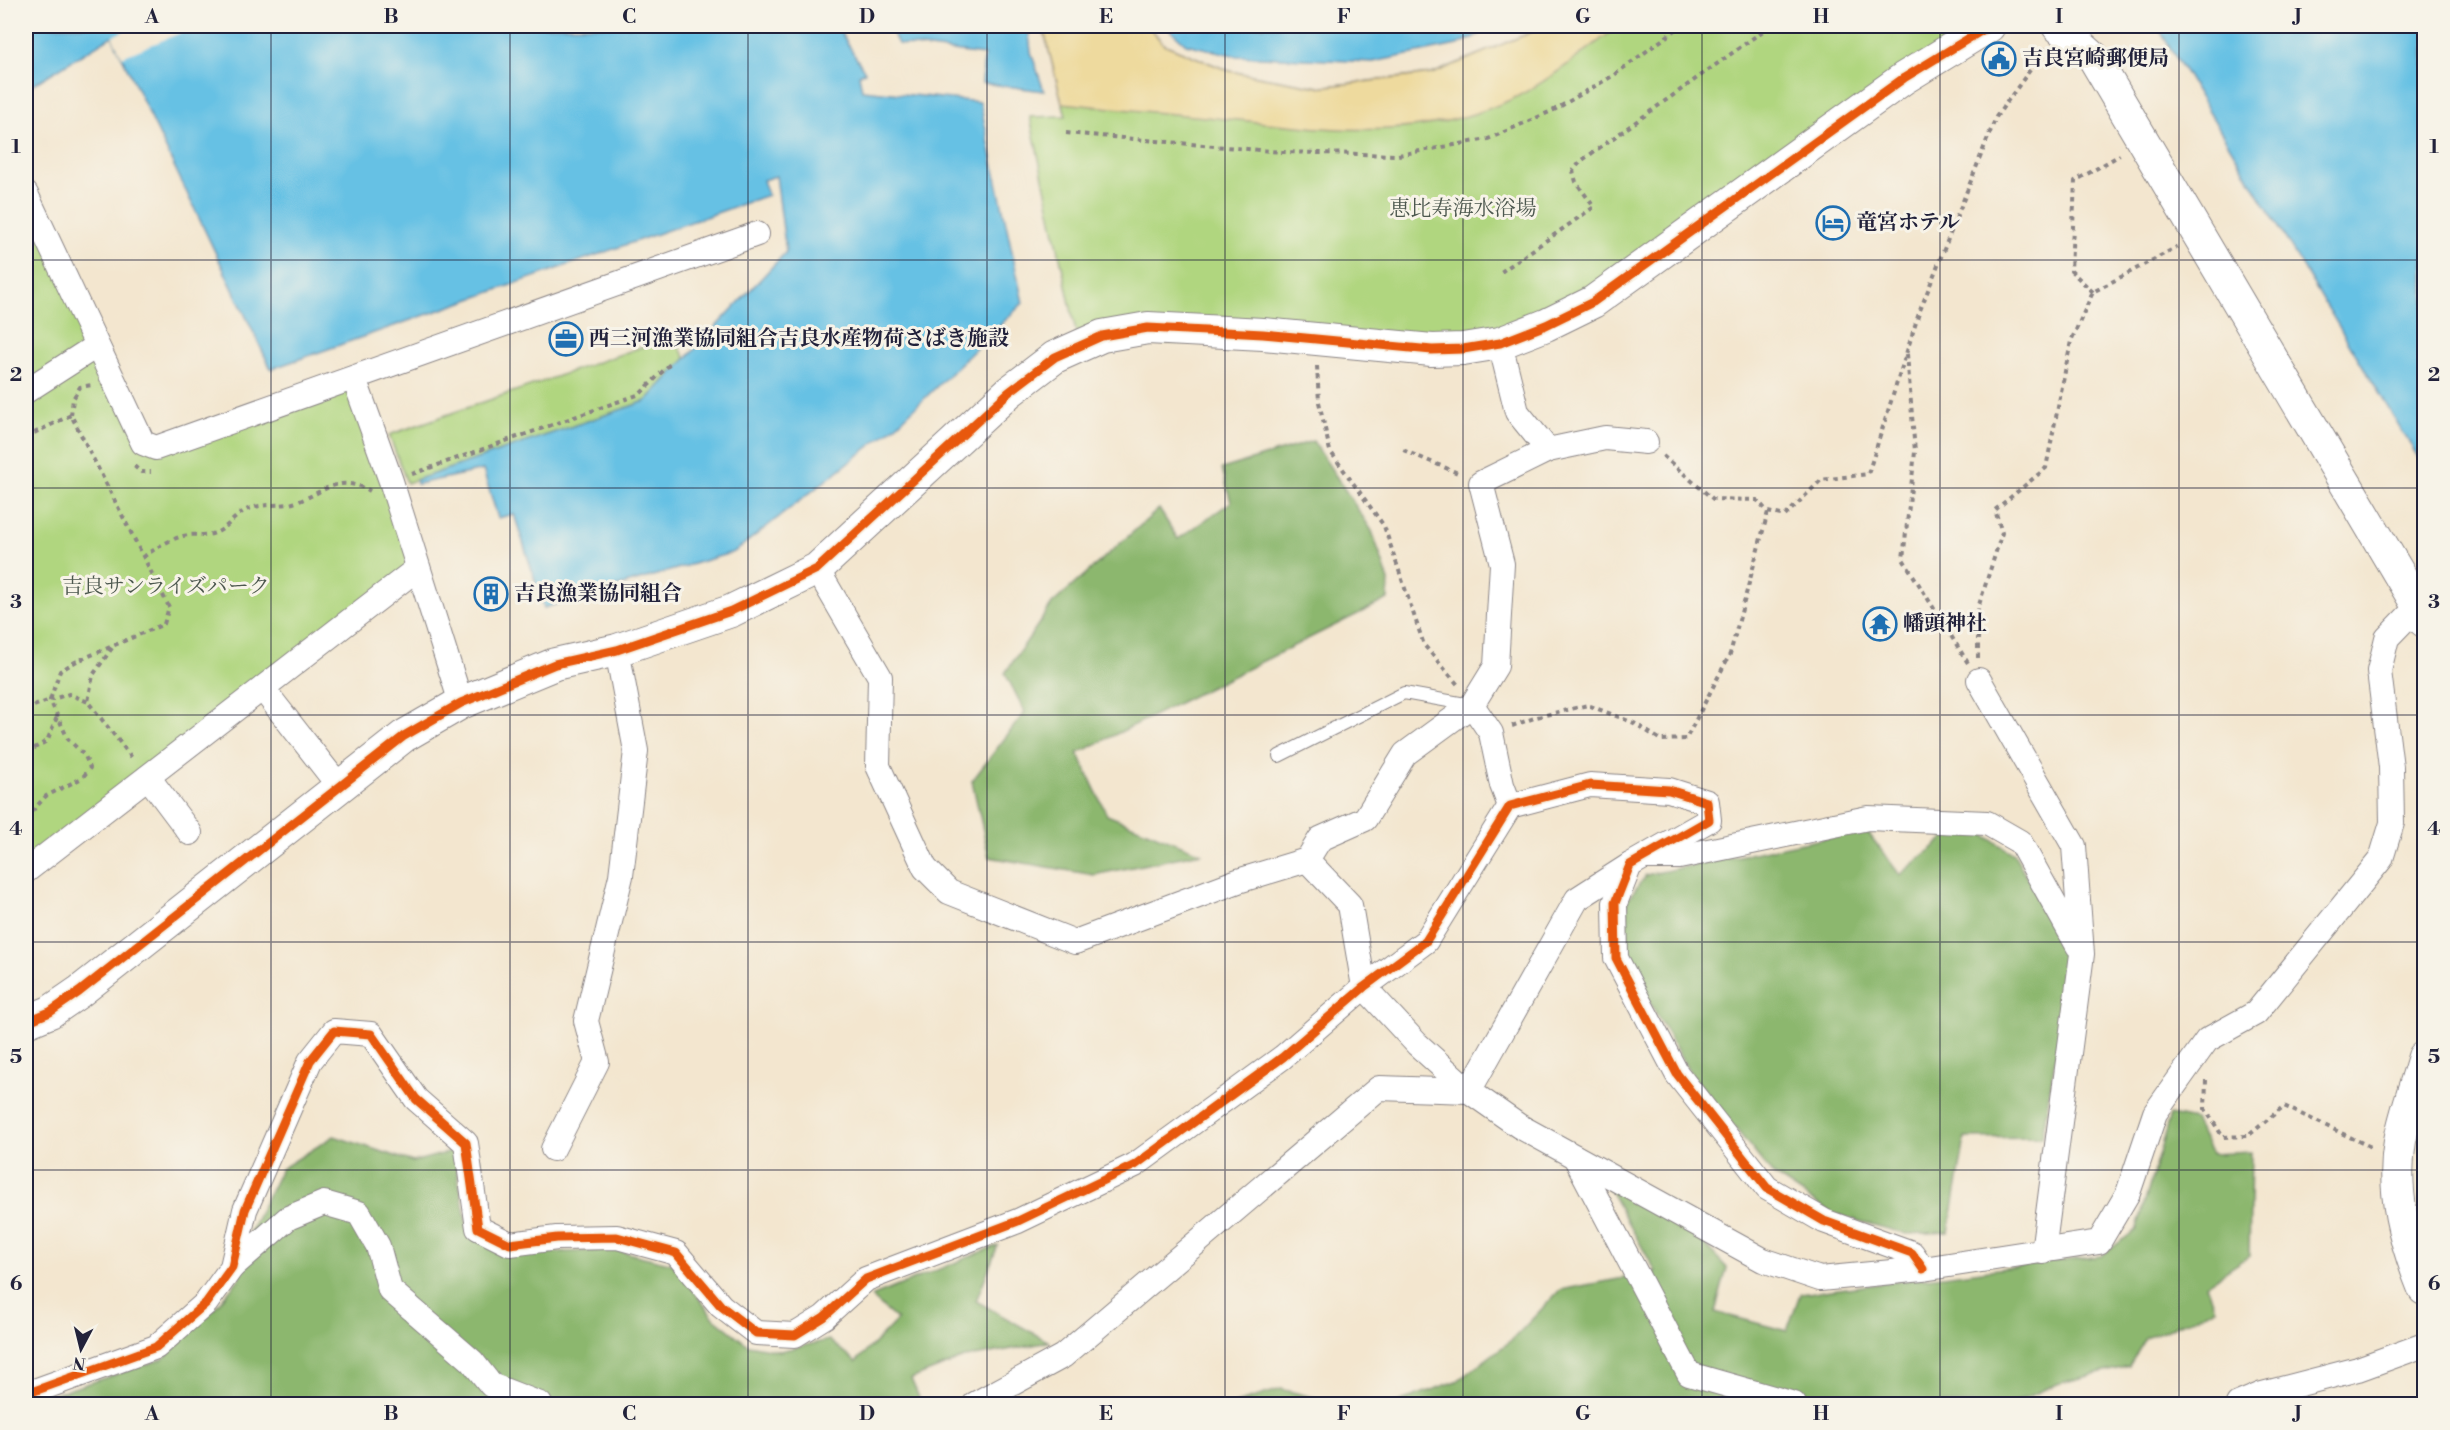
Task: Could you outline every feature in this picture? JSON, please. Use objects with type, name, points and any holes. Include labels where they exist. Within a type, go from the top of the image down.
[{"type":"street","points":[[26,1022],[50,1012],[79,992],[404,736],[461,703],[555,664],[617,650],[731,611],[817,569],[1009,392],[1055,357],[1102,336],[1148,328],[1316,338],[1432,350],[1463,349],[1500,343],[1546,325],[1593,302],[1904,78],[1989,26]]},
{"type":"street","points":[[1307,860],[1350,905],[1364,987],[1417,1044],[1469,1091],[1519,1126],[1763,1260],[1820,1279],[1923,1269],[2099,1242],[2127,1193],[2155,1113],[2207,1040],[2256,1012],[2381,859],[2392,823],[2391,767],[2379,671],[2387,638],[2421,614],[2094,58],[2059,26]]},
{"type":"street","points":[[26,194],[143,443],[156,448],[757,234]]},
{"type":"street","points":[[1500,343],[1517,412],[1548,450]]},
{"type":"street","points":[[26,390],[96,346]]},
{"type":"street","points":[[354,378],[383,488],[418,568],[461,703]]},
{"type":"street","points":[[817,569],[880,677],[878,766],[925,868],[949,892],[1075,942],[1238,881],[1307,860],[1320,839],[1365,819],[1405,754],[1476,700],[1496,666],[1502,564],[1481,483],[1548,450],[1605,438],[1646,442]]},
{"type":"street","points":[[26,871],[144,772],[263,689],[418,568]]},
{"type":"street","points":[[553,1149],[597,1062],[586,1022],[621,876],[636,751],[617,650]]},
{"type":"street","points":[[1978,680],[2074,846],[2082,954],[2043,1252]]},
{"type":"street","points":[[263,689],[339,786]]},
{"type":"street","points":[[1476,700],[1491,733],[1502,785],[1510,806]]},
{"type":"street","points":[[144,772],[190,833]]},
{"type":"street","points":[[232,1267],[245,1210],[310,1061],[334,1031],[371,1034],[416,1098],[466,1143],[478,1228],[510,1244],[557,1238],[617,1237],[676,1252],[721,1306],[756,1333],[795,1335],[824,1317],[866,1279],[1018,1221],[1135,1165],[1282,1057],[1364,987],[1426,941],[1510,806],[1590,785],[1669,790],[1707,802],[1709,819],[1577,899],[1469,1091]]},
{"type":"street","points":[[1637,861],[1679,857],[1868,818],[1987,823],[2020,842],[2082,954]]},
{"type":"street","points":[[1637,861],[1615,903],[1616,958],[1677,1074],[1767,1188],[1824,1221],[1912,1253],[1923,1269]]},
{"type":"street","points":[[2424,1057],[2400,1141],[2398,1160],[2398,1208],[2424,1289]]},
{"type":"street","points":[[975,1404],[1063,1356],[1379,1088],[1469,1091]]},
{"type":"street","points":[[1575,1157],[1689,1374],[1794,1404]]},
{"type":"street","points":[[26,1394],[156,1347],[206,1303],[232,1267],[288,1218],[324,1203],[360,1213],[378,1246],[390,1290],[472,1361],[491,1385],[540,1404]]},
{"type":"street","points":[[2238,1404],[2262,1394],[2358,1369],[2424,1345]]},
{"type":"lane","points":[[1279,756],[1404,693],[1476,700]]},
{"type":"path","points":[[1066,133],[1282,152],[1398,154],[1488,139],[1554,110],[1614,75],[1681,26]]},
{"type":"path","points":[[1502,272],[1594,207],[1576,182],[1573,171],[1581,161],[1770,26]]},
{"type":"path","points":[[1646,442],[1713,499],[1757,500],[1768,512],[1785,516],[1821,480],[1868,474],[1907,351],[1996,117],[2059,26]]},
{"type":"path","points":[[2093,292],[2071,271],[2075,182],[2143,141]]},
{"type":"path","points":[[1978,680],[1978,609],[2002,534],[1995,510],[2046,468],[2071,341],[2093,292],[2180,246]]},
{"type":"path","points":[[1316,338],[1319,402],[1330,451],[1384,526],[1424,645],[1461,688],[1476,700]]},
{"type":"path","points":[[1907,351],[1915,452],[1903,559],[1978,680]]},
{"type":"path","points":[[143,557],[185,535],[210,535],[218,532],[245,511],[267,503],[289,504],[332,484],[383,488],[640,394],[670,364]]},
{"type":"path","points":[[26,437],[72,415],[169,607],[164,624],[75,662],[60,671],[50,700],[68,739],[85,756],[90,768],[82,778],[46,796],[26,818]]},
{"type":"path","points":[[1403,450],[1481,483]]},
{"type":"path","points":[[1491,733],[1537,717],[1588,705],[1634,723],[1661,740],[1686,739],[1730,654],[1768,512]]},
{"type":"path","points":[[88,702],[93,675],[112,648]]},
{"type":"path","points":[[26,713],[34,706],[69,694],[88,702],[144,772]]},
{"type":"path","points":[[26,753],[47,741],[58,716]]},
{"type":"path","points":[[2207,1040],[2205,1109],[2223,1137],[2248,1136],[2284,1106],[2398,1160]]},
{"type":"green space","name":"恵比寿海水浴場","points":[[1045,26],[1149,26],[1163,44],[1229,71],[1318,87],[1432,74],[1546,26],[1983,26],[1593,302],[1500,343],[1315,338],[1079,346],[1030,117],[1066,116],[1045,35]]},
{"type":"green space","name":"吉良サンライズパーク","points":[[26,194],[143,443],[354,378],[418,568],[26,871]]},
{"type":"green space","points":[[673,336],[686,359],[646,401],[407,483],[389,435]]},
{"type":"green space","points":[[1313,441],[1372,531],[1389,581],[1388,599],[1078,753],[1107,815],[1201,853],[1094,875],[989,857],[972,781],[1025,712],[1005,673],[1052,604],[1159,509],[1178,539],[1231,502],[1222,469]]},
{"type":"green space","points":[[1866,830],[1900,875],[1951,833],[1983,834],[2014,854],[2072,958],[2042,1137],[1965,1138],[1949,1232],[1907,1234],[1833,1214],[1772,1174],[1687,1068],[1626,960],[1627,900],[1646,875]]},
{"type":"green space","points":[[2170,1115],[2194,1120],[2212,1154],[2251,1152],[2249,1256],[2206,1285],[2215,1309],[2146,1338],[2129,1366],[2057,1384],[2010,1404],[1392,1404],[1457,1381],[1512,1340],[1560,1290],[1656,1272],[1607,1185],[1692,1231],[1727,1268],[1715,1312],[1787,1331],[1800,1294],[2101,1256],[2137,1229]]},
{"type":"green space","points":[[334,1136],[413,1162],[453,1151],[469,1235],[512,1254],[615,1250],[673,1264],[714,1318],[748,1345],[780,1351],[829,1340],[856,1362],[897,1320],[871,1297],[998,1245],[976,1301],[1049,1342],[964,1358],[911,1379],[922,1404],[32,1404],[40,1399],[163,1359],[214,1309],[239,1279],[248,1236],[281,1169]]},
{"type":"green space","points":[[1281,1389],[1339,1404],[1233,1404]]},
{"type":"sand","points":[[1045,26],[1149,26],[1163,44],[1229,71],[1318,87],[1432,74],[1546,26],[1619,26],[1552,75],[1510,100],[1476,113],[1442,122],[1376,130],[1309,127],[1062,103],[1045,35]]},
{"type":"water","points":[[26,26],[837,26],[865,72],[859,75],[862,90],[980,102],[1023,303],[897,425],[734,552],[544,608],[514,514],[498,518],[483,470],[417,484],[416,480],[646,401],[786,252],[776,176],[763,180],[768,195],[271,369],[112,36],[26,89]]},
{"type":"water","points":[[889,26],[1028,26],[1031,52],[1044,91],[982,83],[984,55],[898,44]]},
{"type":"water","points":[[1166,26],[1497,26],[1457,45],[1373,62],[1237,56],[1186,44]]},
{"type":"water","points":[[2157,26],[2424,26],[2424,467]]},
{"type":"pier","points":[[136,26],[197,26],[122,57],[112,36]]},
{"type":"cycle path","points":[[26,1022],[50,1012],[79,992],[404,736],[461,703],[555,664],[617,650],[731,611],[817,569],[1009,392],[1055,357],[1102,336],[1148,328],[1263,334],[1432,350],[1463,349],[1500,343],[1546,325],[1593,302],[1904,78],[1989,26]]},
{"type":"cycle path","points":[[26,1394],[156,1347],[206,1303],[232,1267],[245,1210],[310,1061],[334,1031],[371,1034],[416,1099],[466,1143],[478,1228],[510,1244],[557,1238],[617,1237],[676,1253],[721,1306],[756,1333],[795,1335],[824,1317],[866,1279],[1018,1221],[1135,1165],[1283,1057],[1364,987],[1426,941],[1510,806],[1590,785],[1669,790],[1707,802],[1709,820],[1630,865],[1615,903],[1616,958],[1677,1074],[1767,1188],[1824,1221],[1912,1253],[1923,1269]]},
{"type":"place","name":"吉良宮崎郵便局","points":[[1999,59]]},
{"type":"place","name":"竜宮ホテル","points":[[1833,223]]},
{"type":"place","name":"西三河漁業協同組合吉良水産物荷さばき施設","points":[[566,339]]},
{"type":"place","name":"吉良漁業協同組合","points":[[491,594]]},
{"type":"place","name":"幡頭神社","points":[[1880,624]]}]
